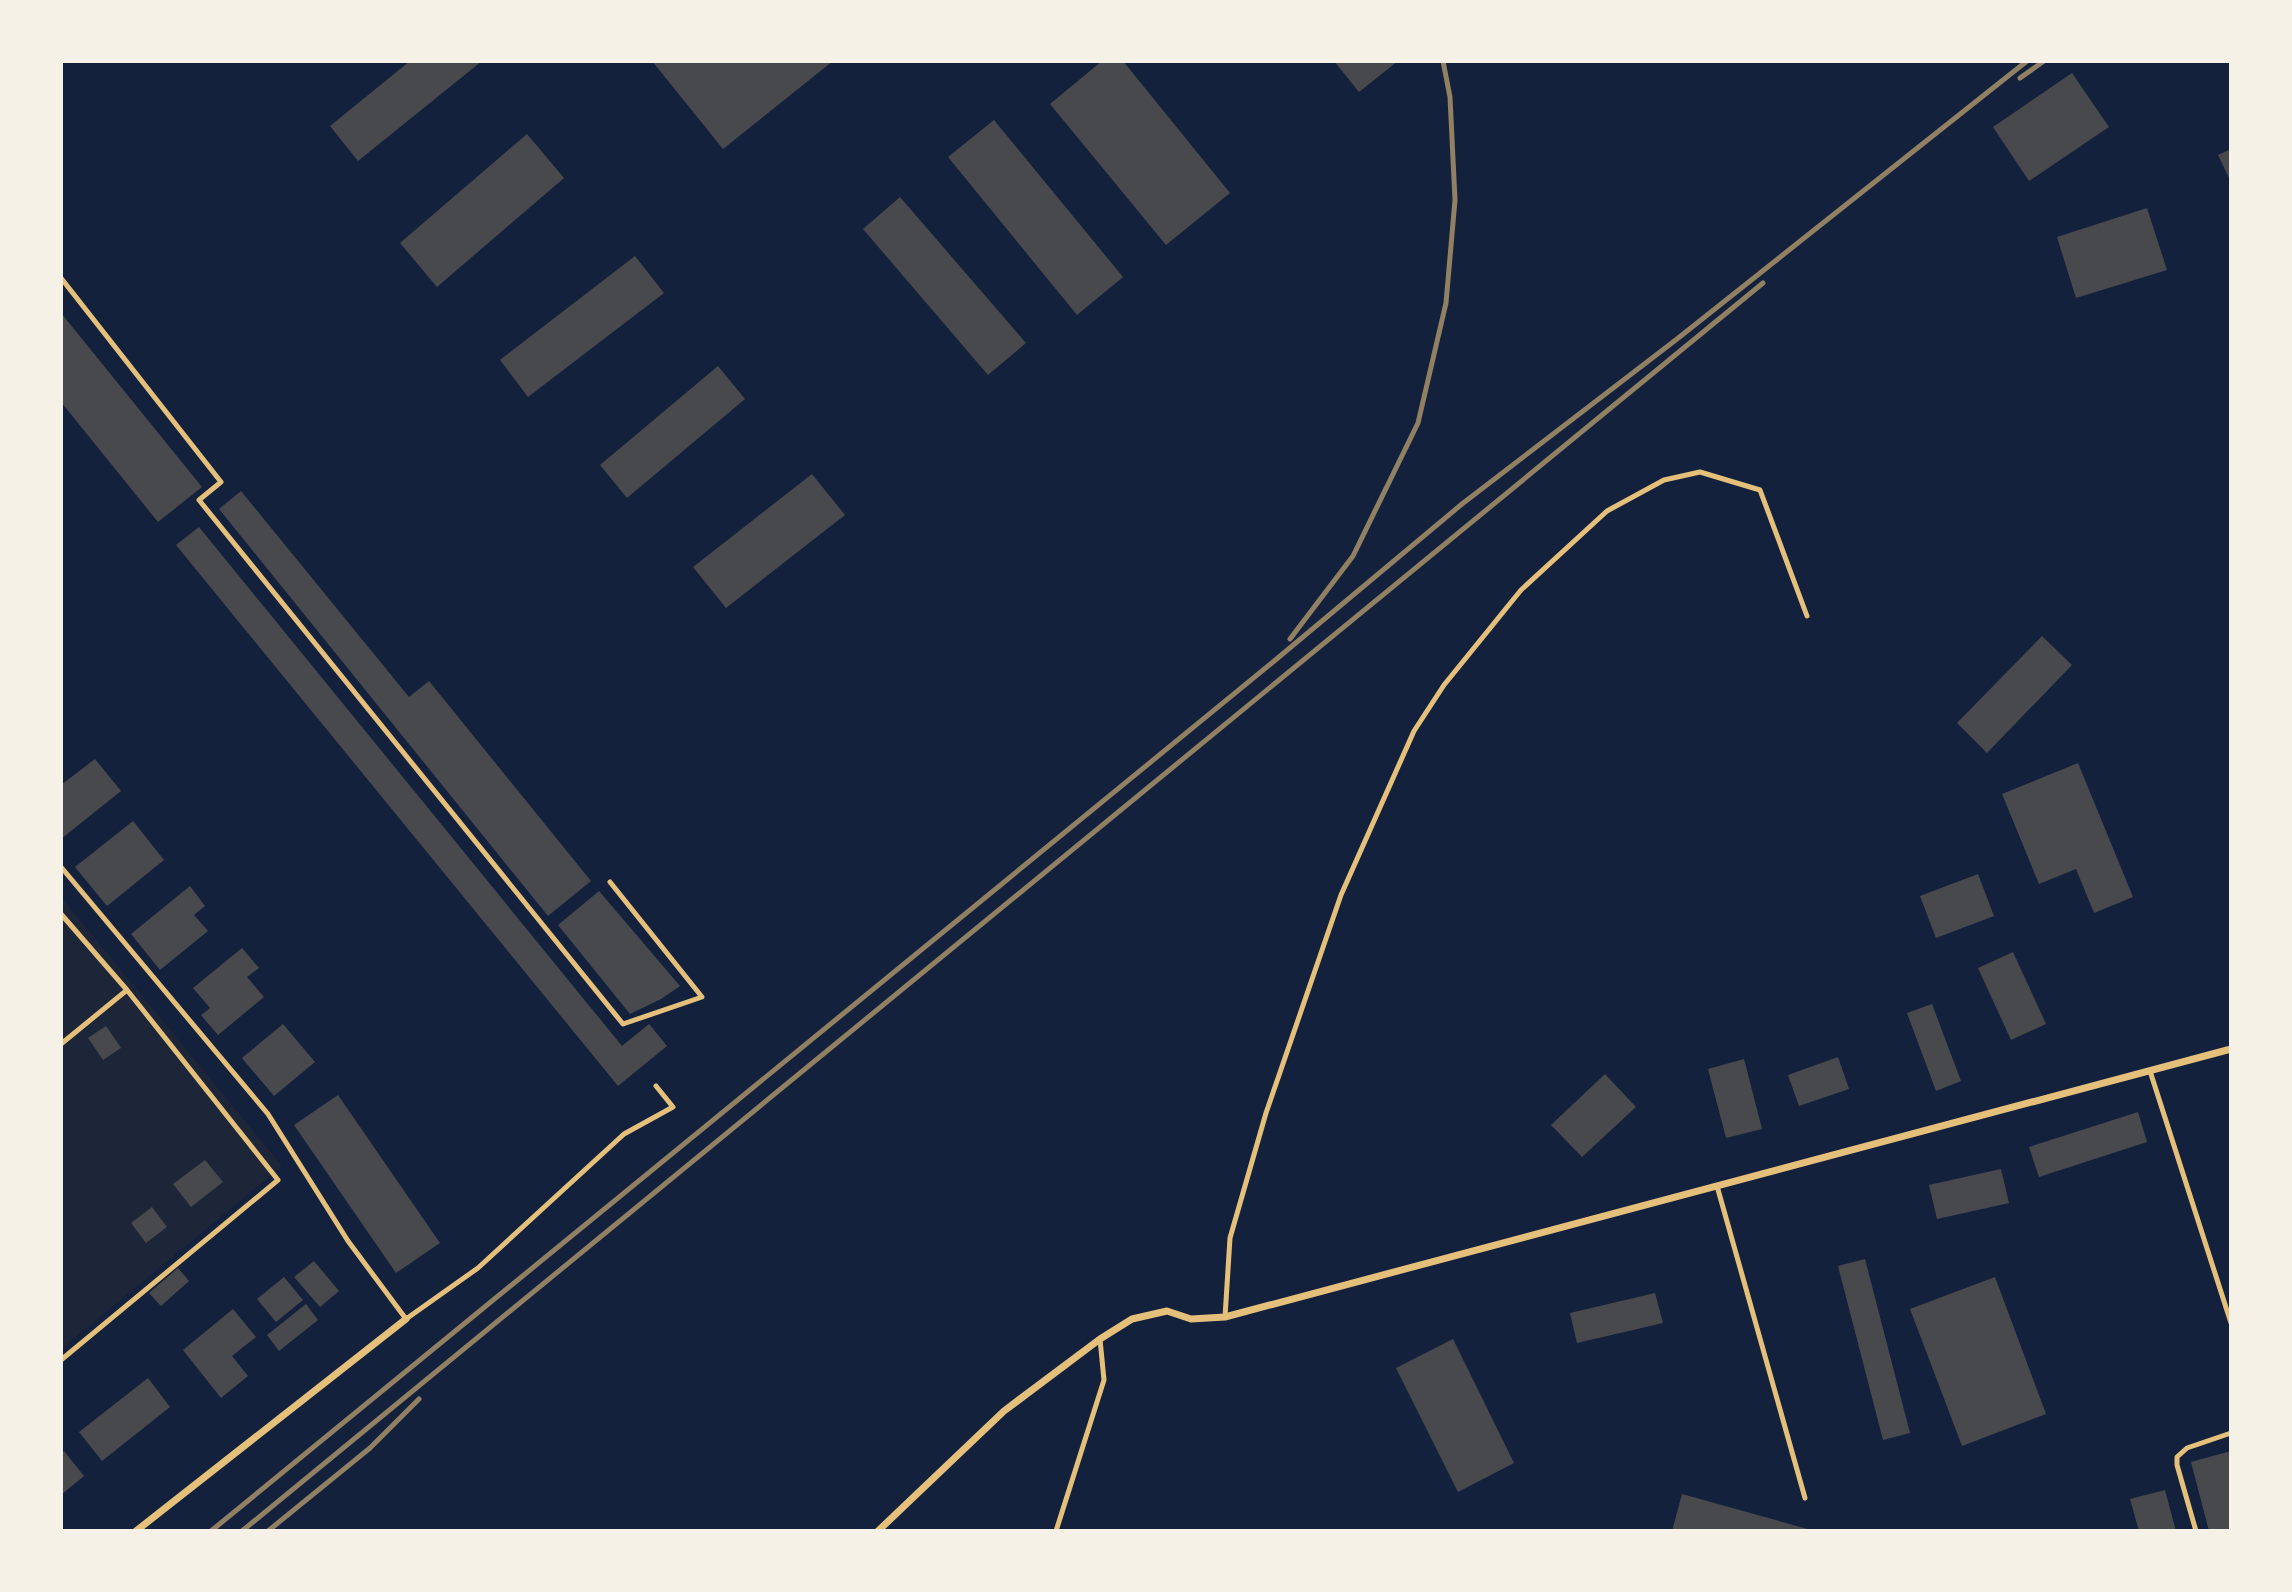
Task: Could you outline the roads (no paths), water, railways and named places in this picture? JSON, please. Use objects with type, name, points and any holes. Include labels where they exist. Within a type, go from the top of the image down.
[{"type":"street","points":[[878,1531],[1004,1411],[1100,1339],[1132,1319],[1167,1311],[1191,1319],[1225,1317],[2231,1049]]},
{"type":"street","points":[[136,1531],[406,1319]]},
{"type":"lane","points":[[61,278],[221,482],[199,500],[622,1024],[702,997],[610,882]]},
{"type":"lane","points":[[1225,1317],[1230,1238],[1266,1113],[1341,895],[1414,731],[1444,685],[1521,590],[1607,511],[1664,480],[1700,472],[1760,490],[1807,616]]},
{"type":"lane","points":[[61,867],[268,1114],[348,1241],[406,1319],[478,1268],[624,1134],[673,1107],[656,1086]]},
{"type":"lane","points":[[61,914],[127,990],[278,1180],[61,1360]]},
{"type":"lane","points":[[61,1044],[127,990]]},
{"type":"lane","points":[[2150,1071],[2231,1323]]},
{"type":"lane","points":[[1717,1186],[1805,1498]]},
{"type":"lane","points":[[1056,1531],[1104,1380],[1100,1339]]},
{"type":"lane","points":[[2196,1531],[2177,1457],[2187,1448],[2231,1433]]},
{"type":"railway","points":[[1290,639],[1353,556],[1418,423],[1446,303],[1455,200],[1450,97],[1443,61]]},
{"type":"railway","points":[[211,1531],[1273,662],[1462,504],[1677,339],[2027,61]]},
{"type":"railway","points":[[2020,78],[2044,61]]},
{"type":"railway","points":[[242,1531],[1763,283]]},
{"type":"railway","points":[[268,1531],[370,1448],[419,1399]]}]
